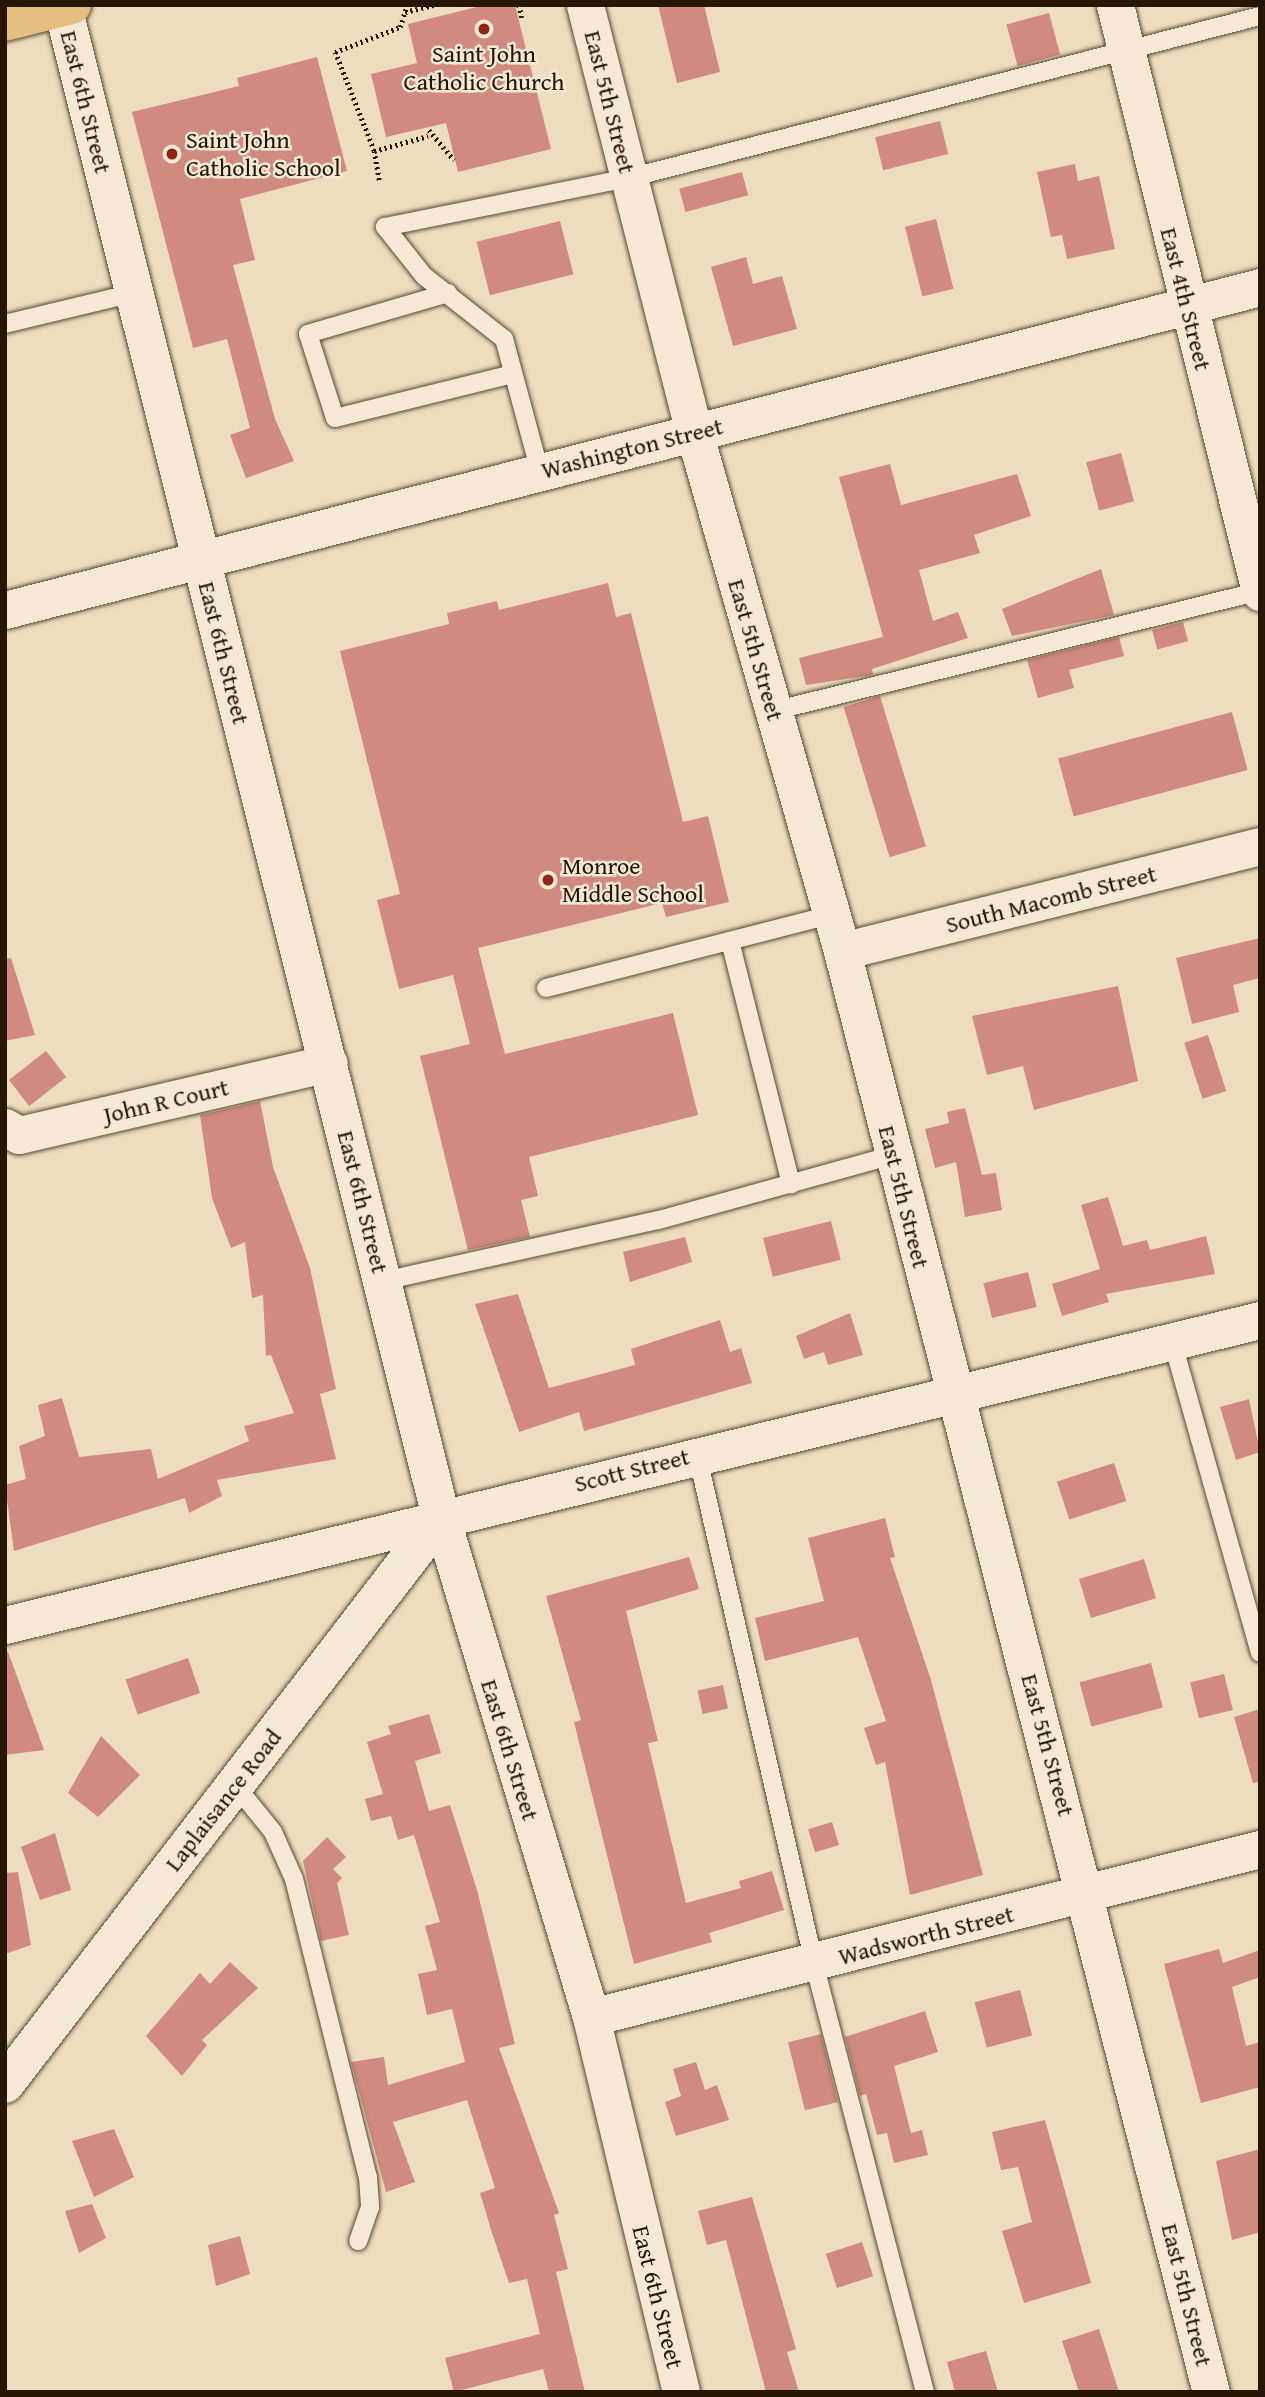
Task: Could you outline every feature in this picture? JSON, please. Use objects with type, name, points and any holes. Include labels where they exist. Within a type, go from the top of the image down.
[{"type":"main road","points":[[5,22],[66,6]]},
{"type":"street","name":"East 5th Street","points":[[585,5],[694,432],[842,951],[1087,1895],[1211,2392]]},
{"type":"street","name":"East 4th Street","points":[[1115,5],[1186,304],[1260,591]]},
{"type":"street","name":"East 6th Street","points":[[66,6],[200,559],[441,1517],[591,2017],[681,2392]]},
{"type":"street","name":"Washington Street","points":[[5,610],[1260,286]]},
{"type":"street","name":"South Macomb Street","points":[[842,951],[1260,846]]},
{"type":"street","name":"John R Court","points":[[5,1127],[19,1135],[328,1063]]},
{"type":"street","name":"Scott Street","points":[[5,1625],[954,1390],[1260,1320]]},
{"type":"street","name":"Laplaisance Road","points":[[5,2084],[441,1517]]},
{"type":"street","name":"Wadsworth Street","points":[[591,2017],[1087,1895],[1260,1849]]},
{"type":"lane","points":[[540,472],[504,340],[449,293],[424,276],[385,227],[629,178],[1260,16]]},
{"type":"lane","points":[[5,324],[134,293]]},
{"type":"lane","points":[[449,293],[308,334],[335,418],[513,374]]},
{"type":"lane","points":[[773,710],[1260,591]]},
{"type":"lane","points":[[546,988],[831,915]]},
{"type":"lane","points":[[730,941],[791,1184]]},
{"type":"lane","points":[[383,1281],[659,1220],[894,1155]]},
{"type":"lane","points":[[1172,1340],[1260,1653]]},
{"type":"lane","points":[[697,1454],[814,1963],[925,2392]]},
{"type":"lane","points":[[235,1785],[273,1832],[294,1879],[368,2177],[370,2207],[358,2241]]},
{"type":"path","points":[[379,180],[374,151],[335,52],[400,27],[407,5]]},
{"type":"path","points":[[404,12],[434,5]]},
{"type":"path","points":[[519,5],[523,18]]},
{"type":"path","points":[[428,136],[429,130]]},
{"type":"path","points":[[374,151],[428,136]]},
{"type":"path","points":[[428,136],[454,160]]},
{"type":"building","points":[[485,5],[515,5],[551,149],[458,172],[446,123],[386,137],[371,74],[417,63],[408,24]]},
{"type":"building","points":[[658,5],[704,5],[720,72],[677,83]]},
{"type":"building","points":[[1049,13],[1060,55],[1018,66],[1006,24]]},
{"type":"building","points":[[317,57],[347,171],[240,199],[255,260],[233,265],[275,419],[294,461],[246,478],[230,435],[250,428],[227,339],[193,348],[132,112],[239,86],[237,78]]},
{"type":"building","points":[[940,121],[948,154],[883,170],[875,137]]},
{"type":"building","points":[[1075,164],[1078,181],[1099,176],[1115,249],[1067,259],[1062,235],[1051,237],[1037,172]]},
{"type":"building","points":[[742,172],[748,195],[685,212],[679,189]]},
{"type":"building","points":[[936,219],[953,289],[922,297],[905,227]]},
{"type":"building","points":[[560,221],[573,274],[490,295],[477,242]]},
{"type":"building","points":[[746,257],[753,284],[782,276],[797,329],[733,346],[711,267]]},
{"type":"building","points":[[1121,453],[1134,501],[1099,511],[1086,462]]},
{"type":"building","points":[[890,464],[901,505],[1017,474],[1031,516],[974,535],[980,553],[919,570],[933,621],[958,612],[968,638],[872,669],[873,675],[806,685],[799,658],[883,637],[839,477]]},
{"type":"building","points":[[1101,569],[1114,615],[1012,636],[1002,609]]},
{"type":"building","points":[[608,583],[616,617],[631,613],[683,822],[708,816],[729,902],[666,917],[662,903],[478,948],[505,1054],[673,1013],[698,1115],[529,1157],[538,1196],[521,1200],[530,1237],[468,1250],[420,1056],[470,1044],[453,975],[399,989],[377,900],[400,894],[340,651],[449,624],[447,613],[497,601],[499,610]]},
{"type":"building","points":[[1183,622],[1188,641],[1157,650],[1152,630]]},
{"type":"building","points":[[1119,637],[1124,656],[1069,670],[1074,688],[1038,698],[1027,660]]},
{"type":"building","points":[[880,696],[926,846],[890,857],[844,707]]},
{"type":"building","points":[[1232,712],[1248,770],[1074,817],[1058,759]]},
{"type":"building","points":[[1260,938],[1260,978],[1233,985],[1239,1012],[1192,1024],[1176,958]]},
{"type":"building","points":[[11,958],[35,1035],[5,1041],[5,959]]},
{"type":"building","points":[[1118,986],[1138,1081],[1034,1110],[1023,1066],[987,1075],[972,1016]]},
{"type":"building","points":[[1208,1035],[1226,1091],[1202,1099],[1184,1043]]},
{"type":"building","points":[[46,1051],[66,1077],[29,1106],[9,1080]]},
{"type":"building","points":[[260,1101],[273,1167],[310,1268],[336,1389],[320,1394],[336,1459],[217,1480],[222,1496],[189,1513],[185,1498],[14,1551],[5,1485],[26,1479],[19,1446],[45,1436],[38,1405],[62,1398],[79,1457],[151,1449],[158,1479],[249,1441],[244,1426],[294,1413],[271,1355],[266,1356],[263,1295],[252,1298],[245,1242],[231,1248],[212,1198],[200,1115]]},
{"type":"building","points":[[965,1108],[982,1175],[996,1173],[1002,1210],[965,1217],[956,1162],[935,1168],[925,1129],[949,1123],[947,1112]]},
{"type":"building","points":[[1108,1197],[1123,1246],[1147,1240],[1150,1250],[1206,1236],[1215,1274],[1106,1294],[1109,1302],[1062,1316],[1052,1284],[1100,1269],[1081,1205]]},
{"type":"building","points":[[831,1221],[841,1260],[773,1277],[763,1238]]},
{"type":"building","points":[[685,1237],[692,1262],[630,1282],[623,1252]]},
{"type":"building","points":[[1028,1272],[1037,1307],[992,1318],[983,1283]]},
{"type":"building","points":[[518,1294],[549,1388],[635,1365],[631,1349],[720,1320],[730,1352],[741,1348],[752,1383],[584,1431],[579,1412],[519,1432],[475,1304]]},
{"type":"building","points":[[850,1313],[863,1355],[828,1365],[824,1352],[804,1359],[796,1336]]},
{"type":"building","points":[[1249,1399],[1260,1452],[1236,1460],[1220,1407]]},
{"type":"building","points":[[1114,1463],[1126,1501],[1069,1520],[1057,1482]]},
{"type":"building","points":[[885,1518],[895,1557],[890,1558],[931,1680],[983,1875],[910,1895],[885,1762],[876,1765],[864,1728],[886,1721],[858,1637],[765,1661],[755,1618],[824,1601],[808,1538]]},
{"type":"building","points":[[689,1557],[699,1589],[626,1611],[658,1741],[648,1743],[686,1903],[741,1888],[739,1881],[772,1871],[784,1910],[709,1933],[712,1942],[634,1964],[574,1722],[581,1720],[546,1596]]},
{"type":"building","points":[[1144,1559],[1156,1598],[1091,1618],[1079,1579]]},
{"type":"building","points":[[5,1652],[8,1652],[44,1750],[5,1755]]},
{"type":"building","points":[[188,1658],[200,1693],[138,1714],[126,1679]]},
{"type":"building","points":[[1151,1663],[1163,1707],[1091,1727],[1080,1682]]},
{"type":"building","points":[[1224,1674],[1233,1710],[1199,1718],[1190,1682]]},
{"type":"building","points":[[723,1685],[728,1708],[703,1714],[698,1690]]},
{"type":"building","points":[[1260,1709],[1260,1782],[1253,1783],[1234,1717]]},
{"type":"building","points":[[429,1714],[441,1753],[415,1761],[429,1811],[450,1805],[477,1890],[515,2044],[499,2048],[559,2213],[554,2215],[568,2269],[556,2272],[585,2392],[549,2392],[543,2369],[454,2392],[445,2358],[540,2334],[527,2279],[509,2283],[492,2233],[480,2193],[495,2188],[467,2100],[393,2122],[415,2182],[386,2192],[351,2062],[384,2057],[388,2085],[465,2062],[452,2009],[427,2015],[418,1974],[437,1970],[425,1926],[440,1922],[414,1835],[398,1840],[391,1816],[371,1821],[365,1799],[383,1794],[367,1742],[391,1734],[388,1726]]},
{"type":"building","points":[[101,1736],[140,1775],[98,1817],[68,1793]]},
{"type":"building","points":[[832,1822],[839,1845],[815,1852],[808,1829]]},
{"type":"building","points":[[55,1833],[71,1890],[40,1900],[21,1847]]},
{"type":"building","points":[[327,1837],[346,1857],[333,1869],[342,1878],[337,1883],[349,1935],[321,1941],[303,1861]]},
{"type":"building","points":[[18,1872],[31,1945],[5,1954],[5,1873]]},
{"type":"building","points":[[1219,1949],[1223,1963],[1260,1950],[1260,1977],[1232,1987],[1246,2046],[1260,2042],[1260,2087],[1201,2103],[1164,1964]]},
{"type":"building","points":[[230,1962],[258,1988],[202,2040],[207,2045],[182,2076],[146,2036],[200,1973],[210,1984]]},
{"type":"building","points":[[1020,1990],[1032,2035],[987,2048],[975,2002]]},
{"type":"building","points":[[925,2011],[938,2052],[894,2066],[911,2133],[922,2130],[928,2155],[894,2163],[887,2133],[877,2135],[866,2094],[860,2096],[845,2037]]},
{"type":"building","points":[[821,2034],[838,2102],[805,2110],[788,2042]]},
{"type":"building","points":[[696,2062],[705,2090],[717,2085],[729,2120],[676,2136],[665,2102],[681,2096],[673,2069]]},
{"type":"building","points":[[1045,2120],[1091,2283],[1024,2303],[1002,2231],[1032,2222],[1018,2167],[1001,2170],[992,2132]]},
{"type":"building","points":[[114,2129],[134,2177],[94,2197],[72,2141]]},
{"type":"building","points":[[1260,2149],[1260,2232],[1232,2240],[1216,2161]]},
{"type":"building","points":[[752,2197],[796,2349],[787,2352],[799,2392],[766,2392],[726,2240],[707,2245],[698,2211]]},
{"type":"building","points":[[92,2204],[106,2238],[79,2253],[65,2211]]},
{"type":"building","points":[[240,2236],[250,2274],[216,2286],[208,2245]]},
{"type":"building","points":[[862,2242],[873,2276],[837,2288],[826,2254]]},
{"type":"building","points":[[1099,2329],[1119,2392],[1079,2392],[1062,2341]]},
{"type":"building","points":[[986,2351],[998,2392],[955,2392],[947,2362]]},
{"type":"place","name":"Saint John Catholic Church","points":[[484,29]]},
{"type":"place","name":"Saint John Catholic School","points":[[172,154]]},
{"type":"place","name":"Monroe Middle School","points":[[548,880]]}]
